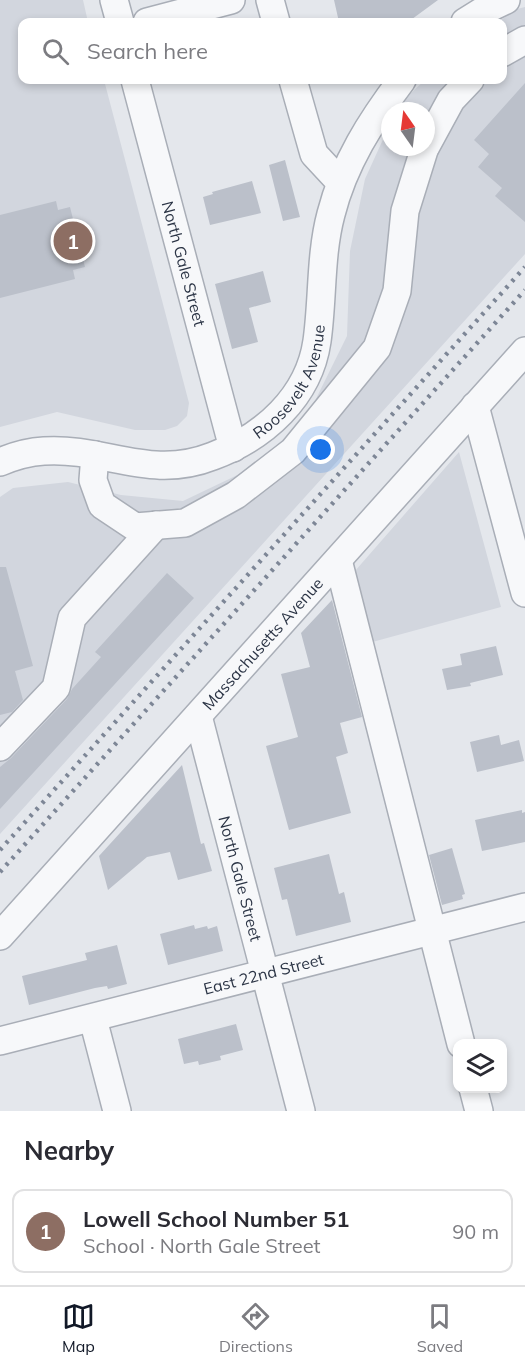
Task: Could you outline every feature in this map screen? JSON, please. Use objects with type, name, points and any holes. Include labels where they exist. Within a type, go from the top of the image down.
[{"type":"street","points":[[114,0],[119,18]]},
{"type":"street","points":[[162,18],[231,0]]},
{"type":"street","points":[[270,0],[275,18]]},
{"type":"street","points":[[472,18],[506,0]]},
{"type":"street","points":[[507,50],[525,40]]},
{"type":"street","name":"North Gale Street","points":[[136,84],[233,448]]},
{"type":"street","points":[[293,84],[314,154],[340,183]]},
{"type":"street","name":"Roosevelt Avenue","points":[[0,462],[16,456],[44,451],[95,455],[144,465],[164,466],[197,462],[233,448],[273,422],[297,392],[311,364],[317,340],[326,240],[340,183],[370,124],[399,84]]},
{"type":"street","points":[[435,129],[451,100],[466,84]]},
{"type":"street","points":[[95,455],[93,480],[102,505],[135,527],[185,522],[236,495],[293,451],[377,348],[398,291],[405,211],[423,156]]},
{"type":"street","name":"Massachusetts Avenue","points":[[0,936],[525,351]]},
{"type":"street","points":[[476,406],[525,593]]},
{"type":"street","points":[[0,747],[56,688],[72,618],[156,525]]},
{"type":"street","points":[[338,560],[460,1039]]},
{"type":"street","name":"North Gale Street","points":[[198,716],[301,1111]]},
{"type":"street","name":"East 22nd Street","points":[[0,1041],[525,907]]},
{"type":"street","points":[[93,1019],[117,1111]]},
{"type":"street","points":[[474,1093],[478,1111]]},
{"type":"path","points":[[77,237],[86,235]]},
{"type":"shaded area","points":[[0,0],[83,0],[87,18],[18,18],[18,84],[105,84],[189,403],[187,416],[177,426],[165,430],[135,430],[57,412],[0,427]]},
{"type":"shaded area","points":[[525,7],[525,254],[0,834],[0,497],[13,488],[68,482],[121,495],[183,501],[250,469],[306,419],[347,336],[350,251],[365,179],[381,144],[381,156],[435,156],[435,102],[401,102],[421,84],[507,84],[507,18],[504,18],[517,9]]},
{"type":"shaded area","points":[[459,452],[501,607],[365,644],[348,579]]},
{"type":"building","points":[[334,0],[438,0],[413,18],[338,18]]},
{"type":"building","points":[[525,83],[525,222],[495,196],[502,188],[478,167],[489,154],[474,140]]},
{"type":"building","points":[[285,160],[300,217],[283,221],[269,165]]},
{"type":"building","points":[[252,181],[261,213],[210,225],[203,197],[213,194],[212,192]]},
{"type":"building","points":[[56,201],[58,210],[70,207],[85,267],[73,270],[75,279],[0,298],[0,215]]},
{"type":"building","points":[[263,271],[271,302],[249,308],[258,342],[232,349],[215,284]]},
{"type":"building","points":[[0,567],[6,567],[33,666],[15,671],[23,700],[12,712],[0,715]]},
{"type":"building","points":[[167,573],[194,598],[0,809],[0,767],[67,699],[72,689],[101,657],[95,652]]},
{"type":"building","points":[[332,600],[362,717],[340,723],[348,753],[336,757],[351,813],[289,830],[266,746],[298,737],[281,674],[310,667],[301,633]]},
{"type":"building","points":[[496,646],[503,675],[470,683],[471,686],[447,690],[442,669],[462,665],[460,654]]},
{"type":"building","points":[[499,735],[501,745],[519,740],[524,761],[477,772],[470,742]]},
{"type":"building","points":[[182,765],[201,844],[204,843],[212,871],[178,880],[170,852],[147,857],[108,890],[99,856]]},
{"type":"building","points":[[522,810],[522,813],[525,812],[525,842],[482,851],[475,820]]},
{"type":"building","points":[[452,848],[465,894],[462,895],[463,899],[442,905],[429,855]]},
{"type":"building","points":[[329,854],[339,894],[344,892],[351,922],[296,936],[287,899],[282,900],[274,868]]},
{"type":"building","points":[[194,925],[195,929],[217,926],[223,951],[168,965],[160,934]]},
{"type":"building","points":[[117,945],[127,984],[108,989],[107,986],[95,988],[29,1005],[22,976],[87,960],[85,953]]},
{"type":"building","points":[[236,1024],[243,1050],[220,1056],[221,1060],[199,1065],[198,1061],[184,1064],[178,1039]]},
{"type":"railway","points":[[0,850],[525,267]]},
{"type":"railway","points":[[0,872],[525,290]]},
{"type":"place","name":"Lowell School Number 51","points":[[73,241]]}]
